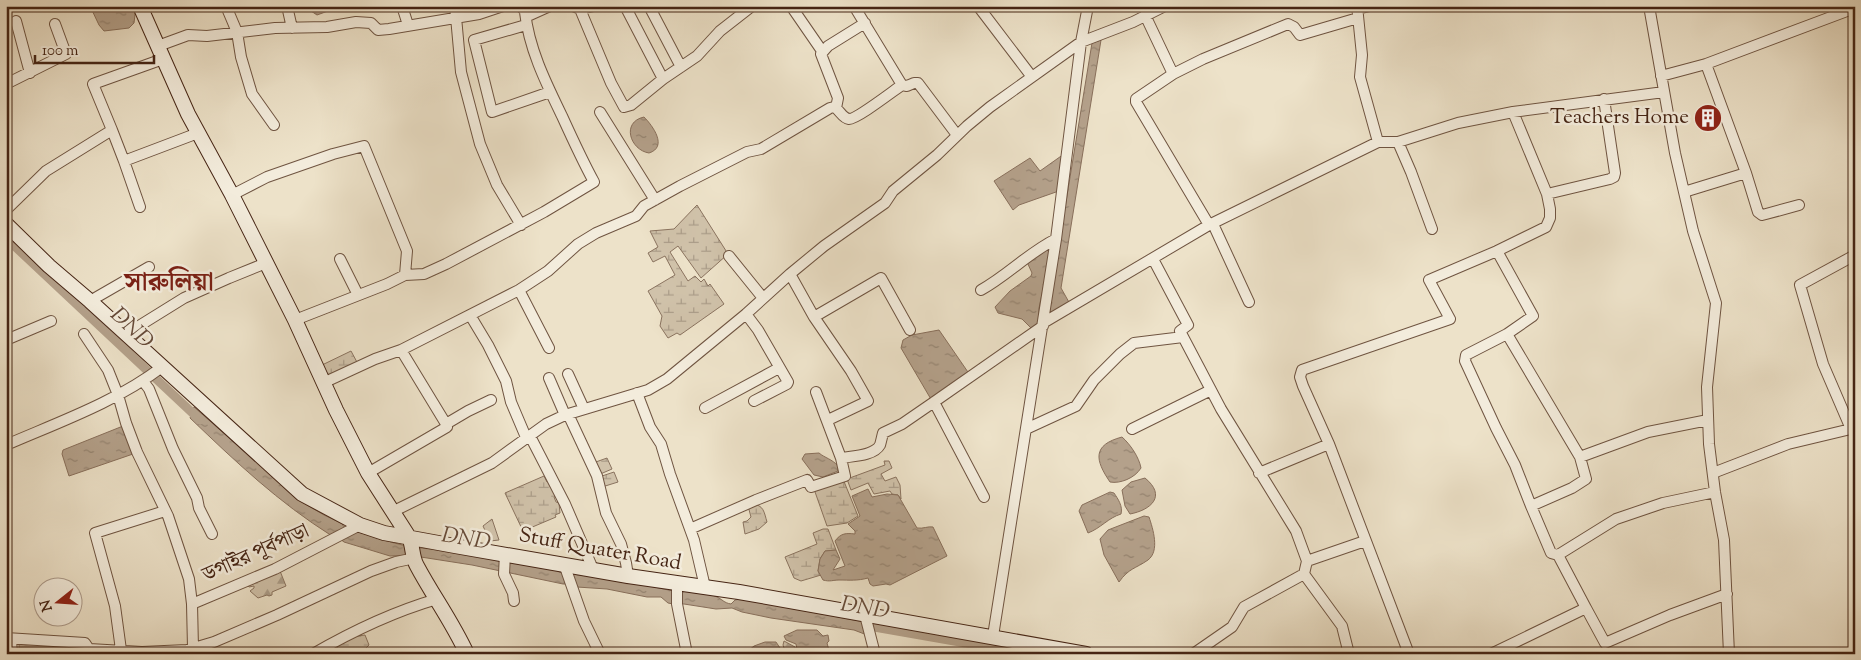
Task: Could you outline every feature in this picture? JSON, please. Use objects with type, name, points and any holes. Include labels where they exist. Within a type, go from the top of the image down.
[{"type":"street","points":[[140,6],[198,133],[232,195],[295,320],[368,473],[392,512],[467,654]]},
{"type":"street","points":[[226,6],[237,32],[241,57],[252,94],[274,125]]},
{"type":"street","points":[[287,6],[292,28]]},
{"type":"street","points":[[402,6],[408,25]]},
{"type":"street","points":[[456,6],[461,72],[480,144],[497,185],[521,224]]},
{"type":"street","points":[[140,207],[93,84],[161,53],[188,35],[207,36],[275,28],[327,27],[356,22],[371,23],[378,30],[382,30],[457,18],[503,6]]},
{"type":"street","points":[[523,9],[530,15],[550,6]]},
{"type":"street","points":[[594,6],[577,8],[624,107],[631,105],[663,78],[697,56],[720,31],[752,6]]},
{"type":"street","points":[[625,6],[663,78]]},
{"type":"street","points":[[650,6],[681,68]]},
{"type":"street","points":[[791,6],[822,52],[822,59],[838,98],[836,108]]},
{"type":"street","points":[[854,6],[902,85]]},
{"type":"street","points":[[978,6],[1032,77]]},
{"type":"street","points":[[993,636],[1056,239],[1081,42],[1088,6]]},
{"type":"street","points":[[392,512],[492,462],[546,424],[584,409],[648,390],[670,377],[824,246],[885,203],[893,191],[937,155],[990,107],[1081,42],[1165,6]]},
{"type":"street","points":[[1249,302],[1211,224],[1136,102],[1136,99],[1173,74],[1203,59],[1288,24],[1294,27],[1300,35],[1370,6]]},
{"type":"street","points":[[1649,6],[1684,192],[1693,231],[1716,303],[1708,387],[1708,420],[1715,492],[1724,540],[1729,654]]},
{"type":"street","points":[[1661,76],[1706,64],[1855,8]]},
{"type":"street","points":[[295,320],[387,284],[405,275],[424,274],[521,224],[594,182],[536,61],[523,9]]},
{"type":"street","points":[[1357,11],[1362,55],[1360,77],[1378,142]]},
{"type":"street","points":[[1145,15],[1173,74]]},
{"type":"street","points":[[16,21],[30,73]]},
{"type":"street","points":[[822,52],[832,43],[865,23]]},
{"type":"street","points":[[6,84],[66,54],[55,24]]},
{"type":"street","points":[[459,45],[526,24]]},
{"type":"street","points":[[474,40],[492,112],[550,92]]},
{"type":"street","points":[[1706,64],[1746,173],[1758,212],[1762,215],[1799,205]]},
{"type":"street","points":[[323,382],[375,359],[401,350],[518,290],[548,271],[578,244],[596,233],[636,216],[644,206],[747,152],[761,149],[830,108],[836,108],[846,118],[856,117],[902,85],[907,86],[914,82],[918,83],[957,135]]},
{"type":"street","points":[[841,458],[857,456],[876,449],[880,445],[883,433],[902,424],[1043,324],[1211,224],[1378,142],[1398,142],[1458,123],[1513,112],[1664,92]]},
{"type":"street","points":[[1546,194],[1614,177],[1615,173],[1604,99]]},
{"type":"street","points":[[600,112],[655,200]]},
{"type":"street","points":[[1410,654],[1329,444],[1300,378],[1302,370],[1450,319],[1429,280],[1497,251],[1546,227],[1550,218],[1550,209],[1546,194],[1513,112]]},
{"type":"street","points":[[6,210],[46,171],[112,130]]},
{"type":"street","points":[[124,161],[198,133]]},
{"type":"street","points":[[1398,142],[1412,172],[1432,229]]},
{"type":"street","points":[[232,195],[268,177],[333,154],[364,146],[407,251],[405,275]]},
{"type":"street","points":[[1684,192],[1746,173]]},
{"type":"street","name":"Stuff Quater Road","points":[[6,224],[49,266],[302,494],[356,527],[384,533],[413,551],[505,557],[565,568],[594,569],[677,588],[705,587],[866,618],[993,636],[1020,648],[1086,654]]},
{"type":"street","points":[[981,290],[1001,279],[1041,247],[1056,239]]},
{"type":"street","points":[[1497,251],[1533,316],[1507,334],[1466,355],[1465,361],[1515,465],[1530,506],[1551,553],[1558,554],[1616,519],[1663,503],[1715,492]]},
{"type":"street","points":[[1713,473],[1788,444],[1853,428],[1823,364],[1800,284],[1855,255]]},
{"type":"street","points":[[729,256],[763,298]]},
{"type":"street","points":[[340,259],[358,295]]},
{"type":"street","points":[[1153,259],[1188,325],[1180,331],[1258,473],[1296,531],[1307,561],[1304,574],[1244,607],[1232,627],[1193,654]]},
{"type":"street","points":[[126,334],[184,298],[266,263]]},
{"type":"street","points":[[90,301],[149,267]]},
{"type":"street","points":[[790,274],[814,317],[855,376],[868,401],[828,420]]},
{"type":"street","points":[[814,317],[881,278],[910,330]]},
{"type":"street","points":[[518,290],[549,348]]},
{"type":"street","points":[[746,314],[758,330],[788,382],[754,402]]},
{"type":"street","points":[[470,315],[506,381],[511,402],[525,435],[530,436],[566,504],[594,569]]},
{"type":"street","points":[[6,340],[51,321]]},
{"type":"street","points":[[84,334],[108,370],[118,394],[126,423],[165,510],[189,579],[192,604],[189,650]]},
{"type":"street","points":[[1507,334],[1580,457],[1586,479],[1572,488],[1530,506]]},
{"type":"street","points":[[1026,429],[1076,406],[1094,380],[1134,343],[1183,336]]},
{"type":"street","points":[[401,350],[446,424]]},
{"type":"street","points":[[6,445],[118,394],[143,381],[162,367]]},
{"type":"street","points":[[705,408],[779,368]]},
{"type":"street","points":[[568,374],[584,409]]},
{"type":"street","points":[[549,378],[596,476],[604,507],[621,544],[628,576]]},
{"type":"street","points":[[143,381],[149,389],[173,449],[212,534]]},
{"type":"street","points":[[1132,429],[1211,390]]},
{"type":"street","points":[[690,529],[807,480],[811,487],[845,476],[828,420],[816,392]]},
{"type":"street","points":[[637,393],[650,427],[661,444],[690,529],[705,587]]},
{"type":"street","points":[[368,473],[447,427],[446,424],[468,410],[492,400]]},
{"type":"street","points":[[934,402],[984,497]]},
{"type":"street","points":[[1580,457],[1648,432],[1708,420]]},
{"type":"street","points":[[1258,473],[1329,444]]},
{"type":"street","points":[[120,650],[115,606],[95,533],[165,510]]},
{"type":"street","name":"ডগাইর পূর্বপাড়া","points":[[192,604],[274,569],[356,527]]},
{"type":"street","points":[[1307,561],[1366,540]]},
{"type":"street","points":[[12,654],[8,639],[85,643],[89,651],[120,650],[142,652],[189,650],[214,642],[277,615],[371,571],[396,562],[413,551]]},
{"type":"street","points":[[1558,554],[1605,643],[1670,615],[1727,594]]},
{"type":"street","points":[[505,557],[504,572],[514,593],[514,601]]},
{"type":"street","points":[[565,568],[584,621],[600,654]]},
{"type":"street","points":[[1304,574],[1342,626],[1349,654]]},
{"type":"street","points":[[677,588],[677,604],[687,654]]},
{"type":"street","points":[[313,654],[332,643],[389,617],[437,599]]},
{"type":"street","points":[[1491,654],[1586,608]]},
{"type":"street","points":[[866,618],[875,654]]},
{"type":"green space","points":[[697,205],[728,254],[701,278],[678,246],[670,252],[688,281],[695,276],[701,282],[704,279],[708,286],[710,284],[724,304],[680,335],[677,333],[668,338],[660,326],[662,316],[648,291],[675,275],[665,256],[653,262],[648,253],[658,247],[650,231],[674,229]]},
{"type":"green space","points":[[351,351],[358,364],[327,379],[320,366]]},
{"type":"green space","points":[[607,458],[612,469],[598,475],[593,463]]},
{"type":"green space","points":[[884,461],[889,461],[892,468],[881,474],[885,481],[896,477],[900,485],[901,499],[890,491],[874,494],[868,483],[851,490],[847,479],[885,465]]},
{"type":"green space","points":[[614,472],[618,482],[602,487],[599,477]]},
{"type":"green space","points":[[544,476],[547,482],[551,480],[559,494],[554,497],[556,502],[559,503],[560,513],[555,515],[556,517],[523,531],[505,493]]},
{"type":"green space","points":[[843,479],[858,516],[847,523],[827,526],[814,489]]},
{"type":"green space","points":[[752,504],[761,507],[767,522],[759,529],[745,534],[743,522],[751,517],[748,506]]},
{"type":"green space","points":[[492,519],[499,540],[490,541],[483,526]]},
{"type":"green space","points":[[828,529],[836,550],[825,551],[820,559],[818,571],[821,575],[801,581],[794,578],[785,557],[817,544],[813,533]]},
{"type":"green space","points":[[280,571],[286,586],[272,592],[272,595],[258,598],[250,591],[254,586],[249,587],[246,584]]},
{"type":"green space","points":[[365,635],[369,645],[366,648],[373,654],[339,654],[337,646],[357,636]]},
{"type":"green space","points":[[784,641],[795,647],[796,654],[786,654],[783,645]]},
{"type":"water","points":[[90,6],[136,6],[134,23],[129,28],[104,31]]},
{"type":"water","points":[[309,6],[328,6],[328,11],[317,15],[311,11]]},
{"type":"water","points":[[1101,40],[1061,288],[1070,304],[1049,315],[1092,43]]},
{"type":"water","points":[[644,117],[655,131],[658,141],[658,146],[655,150],[649,153],[637,147],[633,142],[630,130],[632,124]]},
{"type":"water","points":[[1064,154],[1060,188],[1056,192],[1019,205],[1013,210],[994,181],[1030,158],[1040,171]]},
{"type":"water","points":[[1048,247],[1050,248],[1050,256],[1039,308],[1038,326],[1032,329],[1022,319],[998,313],[995,307],[1010,291],[1031,276],[1032,273],[1027,262]]},
{"type":"water","points":[[939,330],[970,375],[932,401],[901,348],[903,340],[912,335]]},
{"type":"water","points":[[194,407],[302,502],[353,530],[411,547],[437,549],[555,569],[559,572],[641,584],[682,593],[685,591],[706,593],[731,604],[735,600],[741,599],[865,622],[867,635],[854,630],[771,618],[732,608],[716,609],[673,604],[668,603],[661,597],[647,597],[607,589],[577,587],[573,584],[563,584],[472,565],[408,555],[390,556],[344,542],[312,523],[241,466],[190,418]]},
{"type":"water","points":[[123,426],[133,454],[69,476],[62,454],[63,450]]},
{"type":"water","points":[[1122,437],[1134,451],[1141,468],[1135,475],[1127,479],[1110,482],[1101,467],[1099,454],[1105,444]]},
{"type":"water","points":[[819,453],[836,464],[838,471],[823,477],[814,475],[802,459],[805,454]]},
{"type":"water","points":[[1145,478],[1155,491],[1154,501],[1150,506],[1130,514],[1125,506],[1122,490],[1131,482]]},
{"type":"water","points":[[868,489],[872,497],[887,494],[898,495],[917,528],[933,527],[947,556],[890,585],[873,586],[868,578],[860,580],[823,580],[818,571],[820,559],[825,551],[836,550],[840,559],[833,570],[845,566],[835,541],[844,534],[855,534],[855,531],[848,524],[860,516],[852,496]]},
{"type":"water","points":[[1110,492],[1114,493],[1118,500],[1121,514],[1088,533],[1079,511],[1082,505]]},
{"type":"water","points":[[1144,516],[1149,517],[1155,546],[1154,551],[1148,560],[1129,571],[1119,582],[1104,555],[1100,539],[1108,530]]},
{"type":"water","points":[[797,630],[817,630],[823,636],[828,635],[829,641],[827,643],[830,654],[798,654],[796,644],[786,640],[784,636]]},
{"type":"water","points":[[765,642],[776,642],[784,654],[747,654],[754,646]]},
{"type":"water","points":[[19,644],[66,644],[66,654],[19,654]]},
{"type":"waterway","name":"DND","points":[[6,238],[200,420]]},
{"type":"waterway","name":"DND","points":[[863,625],[1028,654]]},
{"type":"place","name":"Teachers Home","points":[[1708,118]]},
{"type":"district","name":"সারুলিয়া","points":[[169,283]]}]
